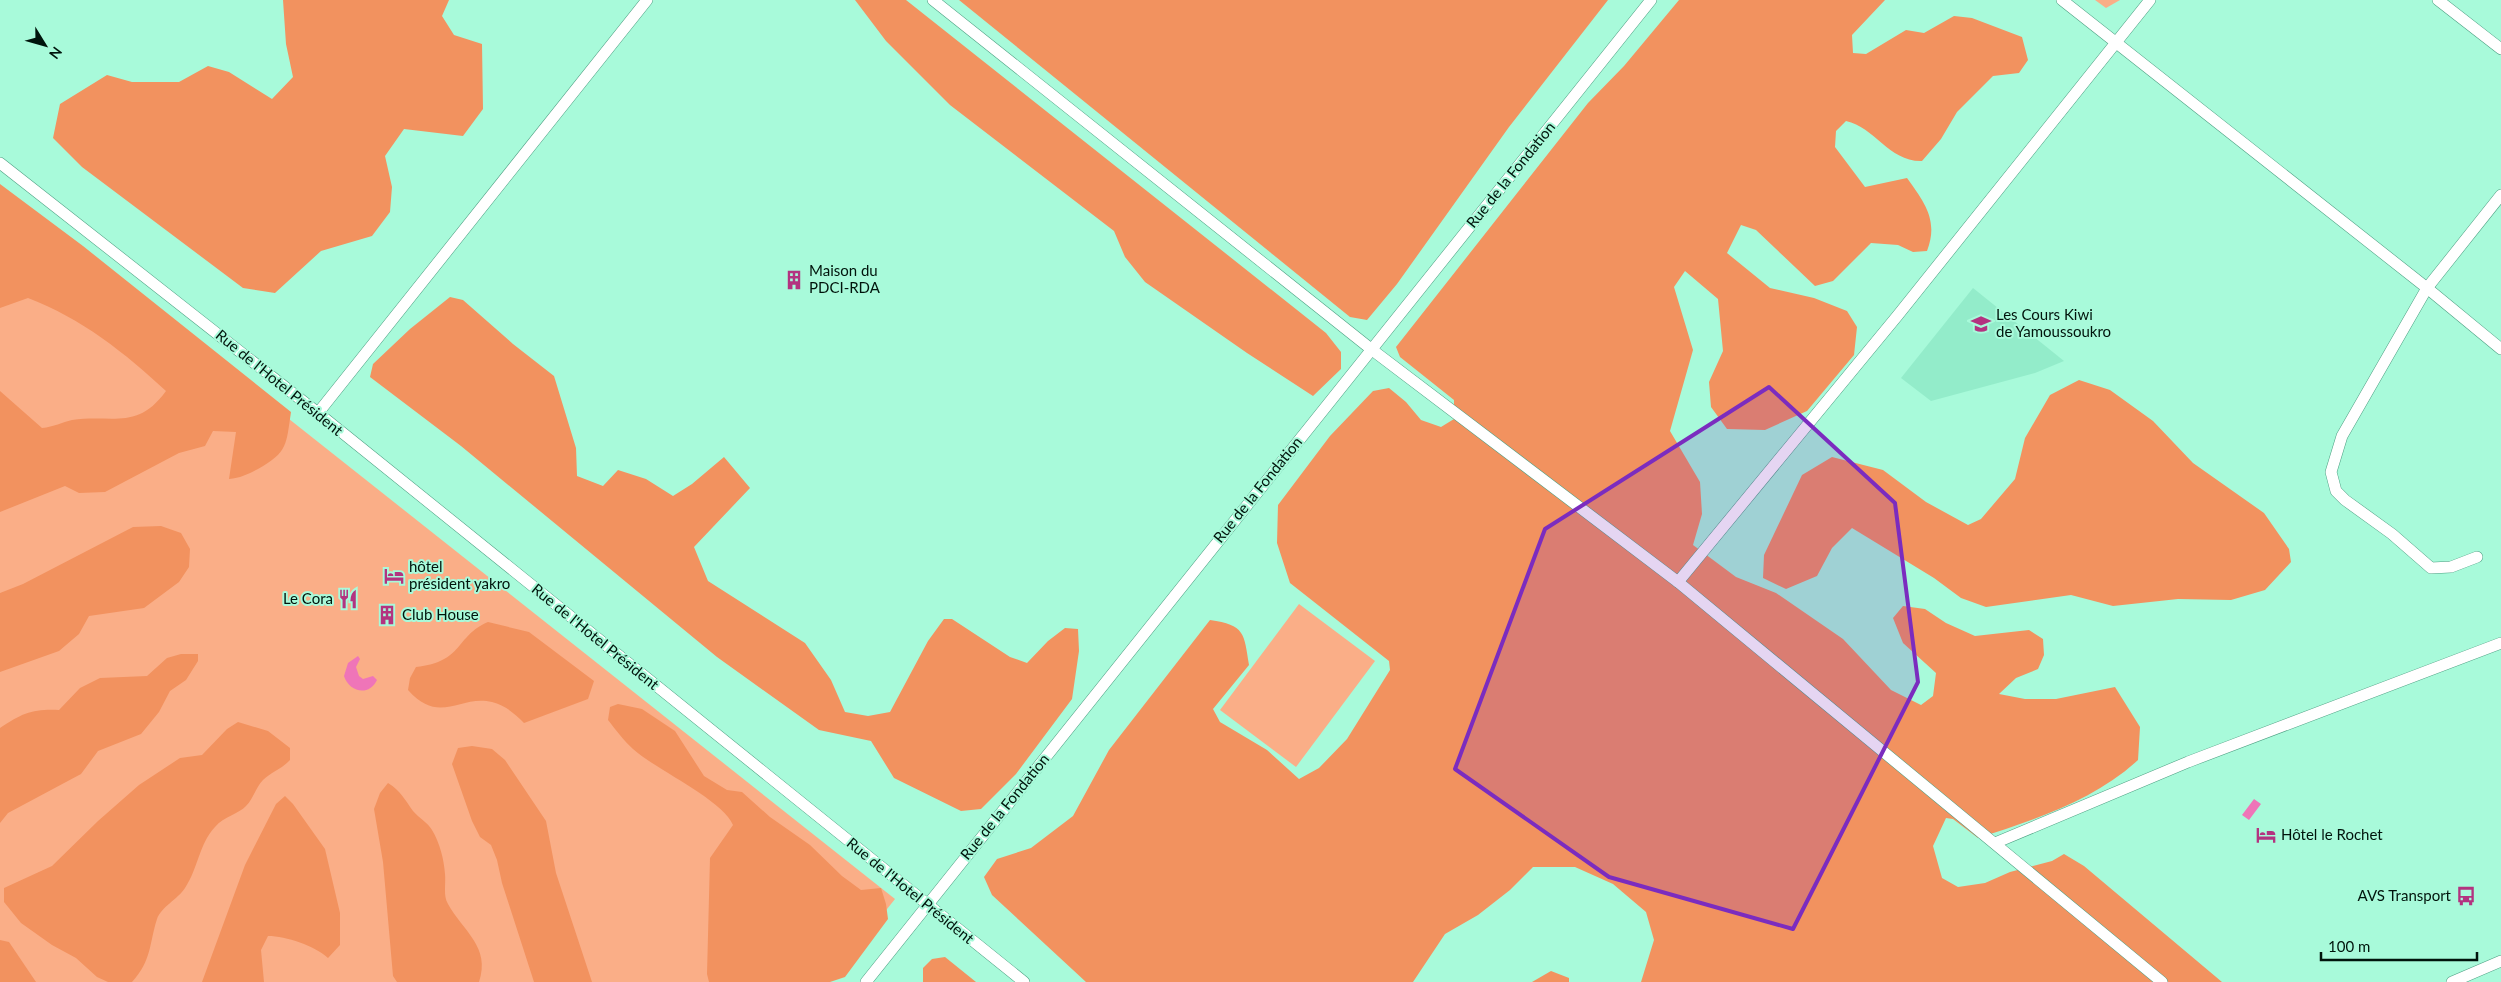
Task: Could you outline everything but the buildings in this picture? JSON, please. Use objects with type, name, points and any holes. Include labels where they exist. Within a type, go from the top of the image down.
[{"type":"street","points":[[318,413],[647,0]]},
{"type":"street","points":[[933,0],[1371,349],[1678,582],[2162,982]]},
{"type":"street","name":"Rue de la Fondation","points":[[866,982],[1651,0]]},
{"type":"street","points":[[2062,0],[2427,288],[2501,349]]},
{"type":"street","points":[[1678,582],[1898,315],[2114,42],[2150,0]]},
{"type":"street","points":[[2438,0],[2501,49]]},
{"type":"street","name":"Rue de l'Hotel Président","points":[[0,162],[318,413],[1024,982]]},
{"type":"street","points":[[2477,557],[2451,567],[2431,568],[2392,534],[2336,491],[2331,472],[2342,436],[2427,288],[2501,195]]},
{"type":"street","points":[[1995,843],[2188,762],[2501,643]]},
{"type":"street","points":[[2452,982],[2501,961]]},
{"type":"highlighted area","points":[[1769,387],[1895,503],[1918,682],[1793,929],[1609,877],[1455,769],[1545,529]]},
{"type":"shaded area","points":[[283,0],[449,0],[442,16],[454,35],[482,44],[483,109],[463,136],[404,129],[385,156],[392,187],[390,212],[372,236],[321,251],[275,293],[243,288],[82,167],[53,138],[60,104],[107,75],[132,82],[179,82],[208,66],[229,72],[272,99],[293,77],[286,44]]},
{"type":"shaded area","points":[[855,0],[906,0],[1326,333],[1341,352],[1341,369],[1313,396],[1145,282],[1125,257],[1114,231],[950,105],[886,41]]},
{"type":"shaded area","points":[[959,0],[1608,0],[1509,127],[1397,284],[1367,320],[1350,317]]},
{"type":"shaded area","points":[[1679,0],[1885,0],[1852,35],[1853,53],[1866,54],[1906,30],[1924,33],[1954,16],[1972,18],[2022,37],[2028,60],[2019,73],[1993,76],[1957,112],[1941,139],[1922,161],[1910,160],[1900,156],[1856,124],[1846,121],[1836,131],[1835,147],[1865,187],[1907,178],[1928,212],[1931,230],[1927,251],[1913,252],[1898,245],[1871,243],[1833,281],[1815,286],[1756,230],[1741,225],[1727,253],[1770,288],[1814,298],[1847,311],[1857,327],[1854,355],[1807,411],[1765,430],[1727,429],[1711,407],[1709,382],[1723,351],[1718,299],[1685,271],[1674,287],[1693,350],[1670,431],[1700,482],[1702,514],[1693,545],[1736,577],[1776,593],[1843,639],[1891,690],[1921,705],[1933,696],[1936,673],[1903,643],[1893,618],[1903,606],[1925,609],[1946,623],[1975,636],[2029,630],[2043,639],[2044,655],[2038,669],[2016,678],[1999,694],[2025,699],[2056,699],[2115,687],[2140,727],[2138,760],[2103,787],[2083,798],[2021,824],[1978,838],[1953,819],[1946,818],[1933,846],[1942,878],[1958,887],[1985,883],[2010,872],[2052,861],[2064,854],[2084,866],[2222,982],[1641,982],[1654,940],[1646,912],[1613,884],[1575,867],[1533,867],[1510,890],[1478,915],[1445,934],[1413,982],[1086,982],[992,895],[984,877],[997,859],[1031,848],[1073,816],[1109,750],[1210,620],[1230,625],[1241,632],[1246,645],[1249,665],[1213,709],[1220,722],[1267,750],[1299,779],[1319,768],[1347,739],[1390,670],[1389,661],[1290,583],[1277,543],[1278,505],[1330,436],[1373,391],[1389,388],[1406,402],[1421,420],[1441,427],[1454,419],[1454,400],[1400,357],[1396,347],[1588,103],[1624,66]]},
{"type":"shaded area","points":[[2095,0],[2120,0],[2106,8]]},
{"type":"shaded area","points":[[0,184],[83,246],[291,412],[284,446],[275,458],[248,474],[229,479],[236,432],[213,431],[205,446],[179,453],[105,492],[79,493],[65,486],[0,512],[0,391],[42,428],[72,420],[134,416],[145,412],[166,391],[135,363],[102,338],[47,306],[28,298],[0,308]]},
{"type":"shaded area","points":[[0,190],[895,899],[829,982],[0,982]]},
{"type":"shaded area","name":"Les Cours Kiwi de Yamoussoukro","points":[[1973,288],[2064,361],[2035,373],[1931,401],[1901,378]]},
{"type":"shaded area","points":[[450,297],[463,300],[513,344],[554,376],[576,448],[577,476],[603,486],[618,470],[646,479],[673,496],[692,484],[724,457],[750,488],[694,547],[708,581],[805,643],[831,680],[845,712],[868,716],[890,712],[928,641],[944,619],[952,619],[1010,657],[1027,663],[1048,641],[1065,628],[1078,629],[1079,651],[1072,699],[1016,774],[981,809],[961,811],[894,778],[871,741],[819,730],[717,657],[461,446],[370,377],[373,364],[410,329]]},
{"type":"shaded area","points":[[2079,380],[2110,390],[2153,421],[2193,463],[2264,513],[2289,549],[2291,562],[2265,590],[2231,600],[2178,599],[2113,606],[2071,595],[1986,607],[1961,598],[1934,578],[1852,528],[1832,548],[1817,576],[1786,589],[1763,578],[1764,555],[1802,475],[1832,457],[1883,470],[1926,502],[1968,525],[1981,519],[2015,479],[2025,438],[2050,395]]},
{"type":"shaded area","points":[[161,526],[181,533],[190,549],[189,567],[179,582],[144,608],[89,616],[79,634],[59,651],[0,672],[0,593],[23,584],[133,527]]},
{"type":"shaded area","points":[[1299,604],[1375,661],[1296,767],[1220,710]]},
{"type":"shaded area","points":[[488,622],[529,632],[594,681],[588,699],[524,723],[497,703],[481,701],[440,708],[419,701],[408,690],[410,678],[416,667],[443,660],[458,648],[477,628]]},
{"type":"shaded area","points":[[181,654],[198,654],[198,661],[186,680],[170,691],[159,712],[141,734],[98,751],[81,774],[8,813],[0,823],[0,728],[28,713],[42,710],[59,710],[80,688],[100,678],[147,676],[167,658]]},
{"type":"shaded area","points":[[358,656],[360,659],[356,667],[359,676],[363,679],[373,676],[377,680],[369,689],[355,689],[350,686],[344,676],[348,663]]},
{"type":"shaded area","points":[[618,704],[642,709],[675,731],[704,776],[727,790],[742,792],[770,817],[810,845],[842,876],[861,890],[881,888],[888,919],[845,977],[830,982],[709,982],[707,974],[710,858],[733,825],[716,805],[643,757],[626,742],[608,720],[610,707]]},
{"type":"shaded area","points":[[238,722],[268,731],[290,748],[290,760],[263,780],[243,809],[219,823],[205,841],[185,888],[159,915],[147,959],[132,982],[108,982],[97,977],[76,958],[52,945],[21,923],[4,902],[4,888],[52,866],[98,821],[139,785],[180,758],[202,755],[227,729]]},
{"type":"shaded area","points":[[472,746],[492,749],[505,760],[546,821],[556,873],[592,982],[534,982],[502,883],[497,860],[491,845],[480,837],[472,821],[452,764],[458,748]]},
{"type":"shaded area","points":[[388,783],[400,792],[413,811],[430,827],[435,835],[444,863],[446,901],[474,940],[481,959],[482,970],[479,982],[397,982],[393,976],[383,862],[374,809],[380,793]]},
{"type":"shaded area","points":[[285,796],[293,804],[325,849],[340,913],[340,945],[328,958],[316,949],[300,942],[268,936],[261,950],[264,982],[202,982],[245,865],[276,804]]},
{"type":"shaded area","points":[[2254,799],[2261,804],[2249,820],[2242,815]]},
{"type":"shaded area","points":[[0,940],[9,942],[36,982],[0,982]]},
{"type":"shaded area","points":[[945,957],[976,982],[923,982],[923,968],[932,959]]},
{"type":"shaded area","points":[[1551,971],[1569,978],[1569,982],[1532,982]]},
{"type":"place","name":"Maison du PDCI-RDA","points":[[794,280]]},
{"type":"place","name":"Les Cours Kiwi de Yamoussoukro","points":[[1981,324]]},
{"type":"place","name":"hôtel président yakro","points":[[394,576]]},
{"type":"place","name":"Le Cora","points":[[348,599]]},
{"type":"place","name":"Club House","points":[[387,615]]},
{"type":"place","name":"Hôtel le Rochet","points":[[2266,835]]},
{"type":"place","name":"AVS Transport","points":[[2466,896]]}]
